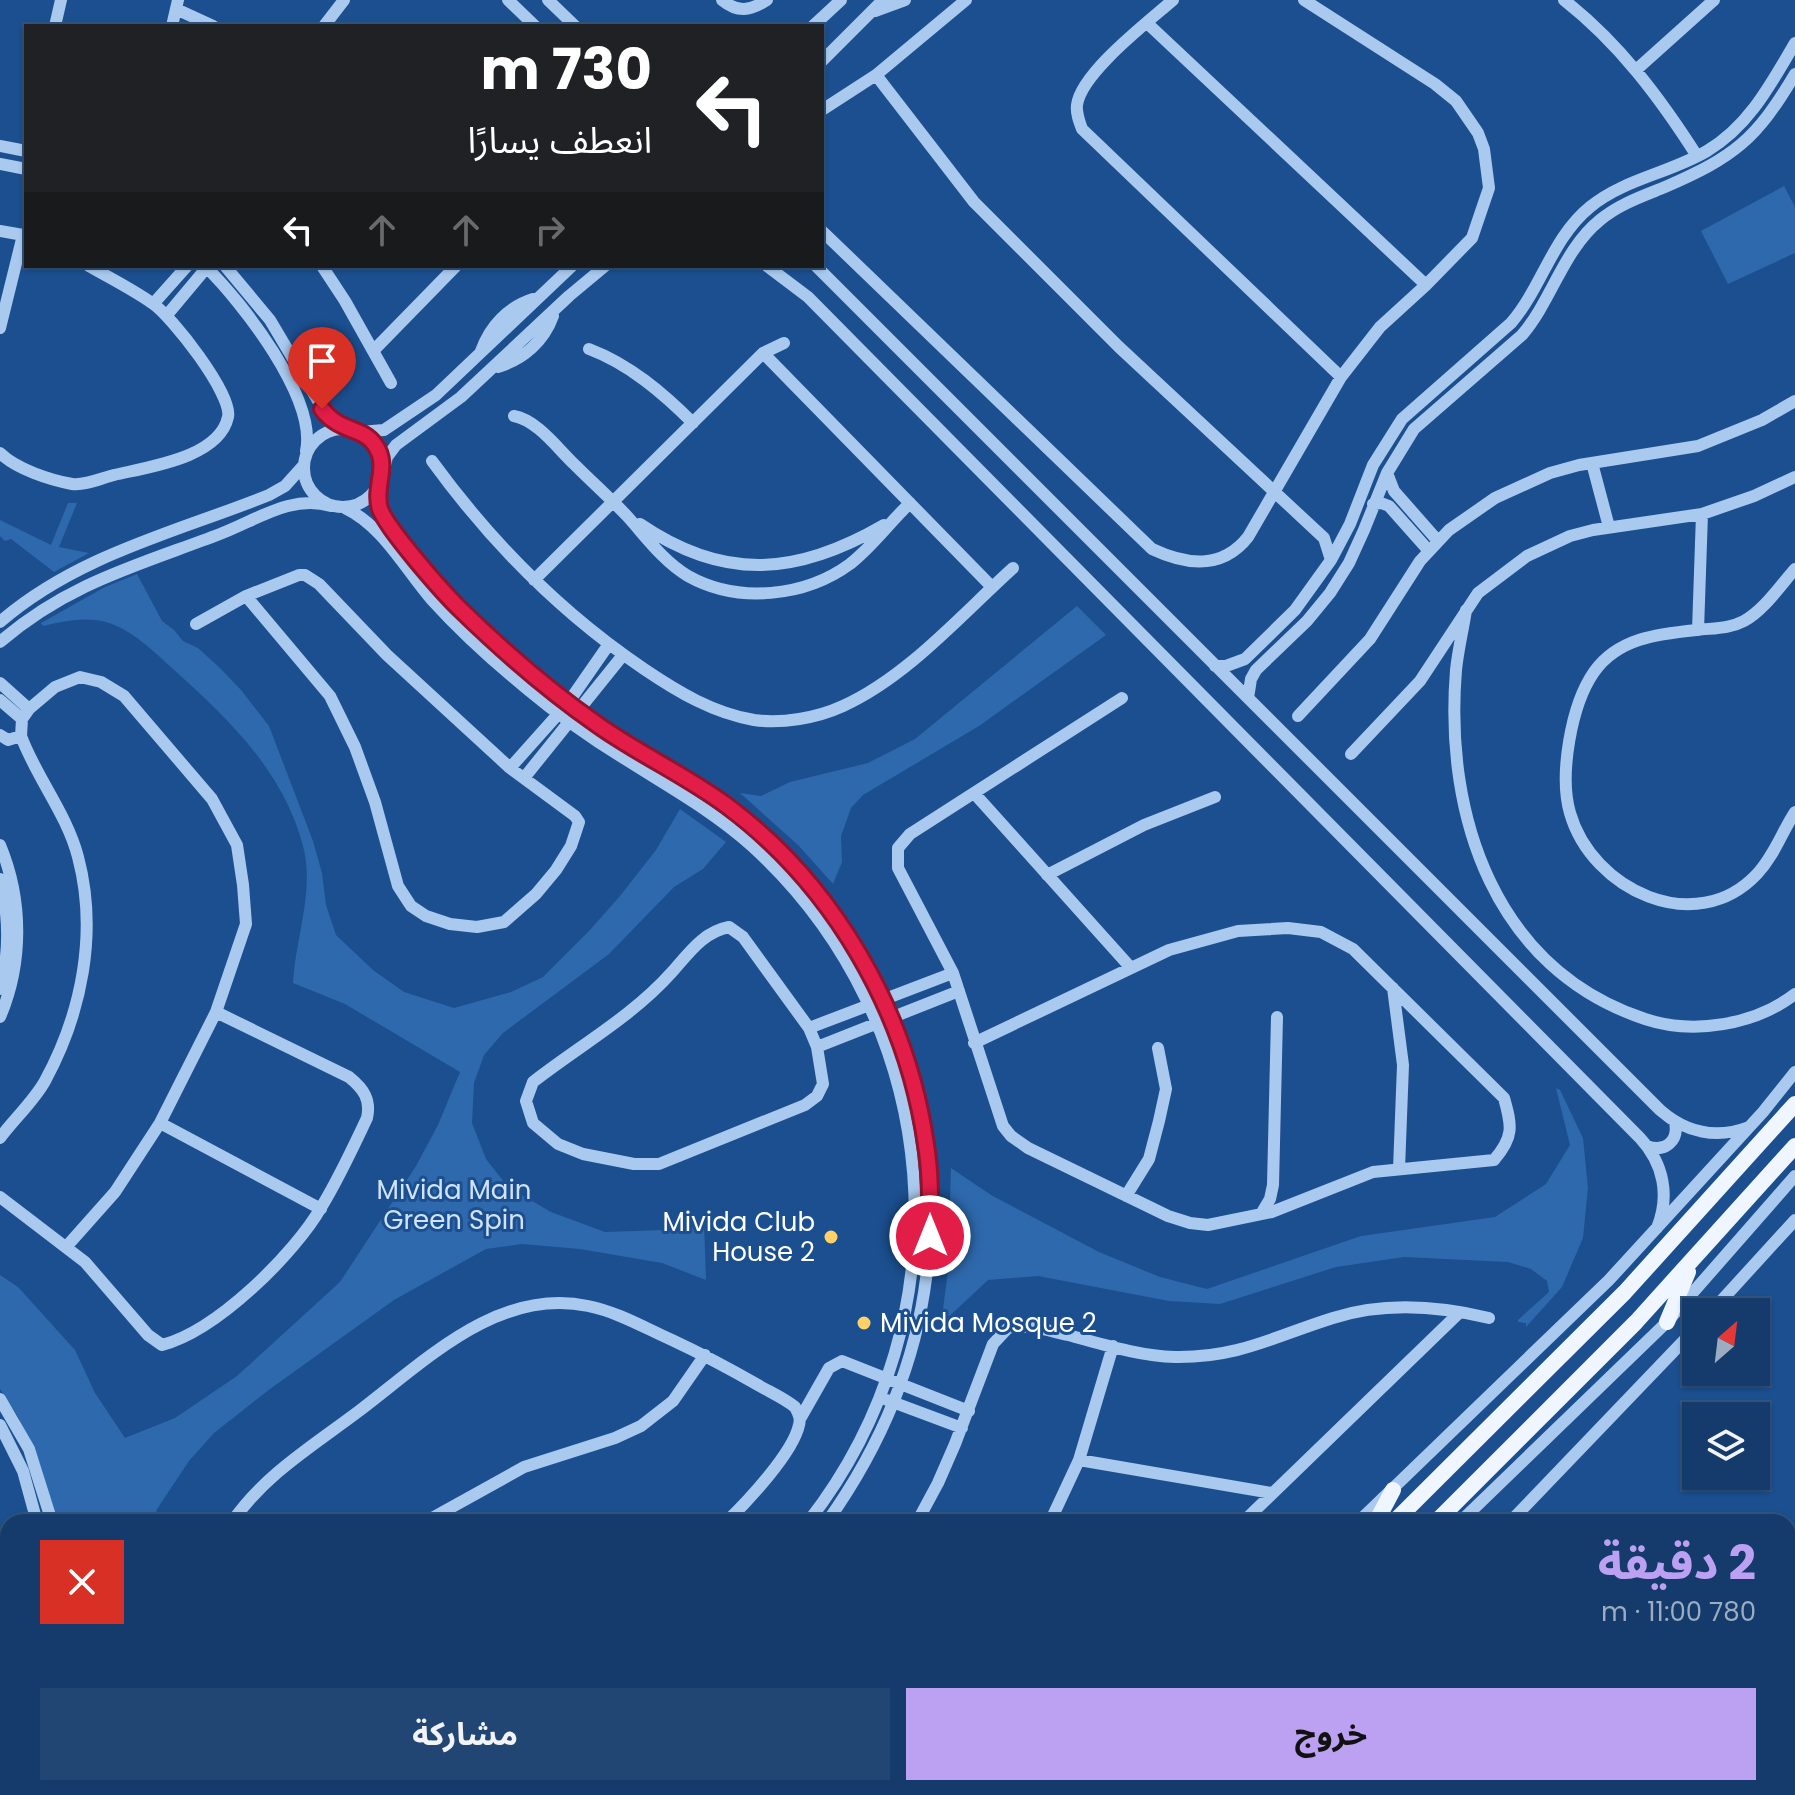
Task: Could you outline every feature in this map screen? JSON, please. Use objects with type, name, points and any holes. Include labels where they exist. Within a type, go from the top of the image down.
[{"type":"main road","points":[[1402,1514],[1625,1292],[1795,1104]]},
{"type":"main road","points":[[1444,1514],[1543,1418],[1693,1261],[1795,1146]]},
{"type":"main road","points":[[1667,1322],[1693,1261]]},
{"type":"main road","points":[[1380,1514],[1393,1490]]},
{"type":"street","points":[[55,24],[61,0]]},
{"type":"street","points":[[326,24],[344,0]]},
{"type":"street","points":[[508,0],[533,24]]},
{"type":"street","points":[[548,0],[573,24]]},
{"type":"street","points":[[722,0],[740,10],[748,10],[767,0]]},
{"type":"street","points":[[815,24],[841,0]]},
{"type":"street","points":[[824,59],[883,0]]},
{"type":"street","points":[[872,12],[905,0]]},
{"type":"street","points":[[824,109],[876,75],[966,0]]},
{"type":"street","points":[[1173,0],[1085,82],[1077,104],[1082,129],[1341,377]]},
{"type":"street","points":[[824,233],[1152,549],[1173,559],[1195,563],[1227,556],[1248,537],[1341,377],[1380,327],[1472,238],[1489,188],[1484,149],[1478,133],[1456,101],[1435,84],[1304,0]]},
{"type":"street","points":[[1564,0],[1607,38],[1636,70],[1659,98],[1697,156]]},
{"type":"street","points":[[1636,70],[1714,0]]},
{"type":"street","points":[[177,5],[210,24]]},
{"type":"street","points":[[1147,23],[1426,285]]},
{"type":"street","points":[[1215,666],[1226,666],[1245,659],[1295,610],[1331,560],[1350,524],[1360,492],[1389,437],[1414,405],[1511,323],[1523,309],[1559,242],[1574,222],[1611,192],[1697,156],[1732,133],[1755,108],[1795,43]]},
{"type":"street","points":[[1248,698],[1251,679],[1307,621],[1349,563],[1387,473],[1420,423],[1522,335],[1537,318],[1573,250],[1601,218],[1713,166],[1743,145],[1768,118],[1795,74]]},
{"type":"street","points":[[876,75],[974,202],[1119,347],[1324,538],[1331,560]]},
{"type":"street","points":[[0,146],[24,151]]},
{"type":"street","points":[[0,164],[24,169]]},
{"type":"street","points":[[0,231],[24,236],[0,328]]},
{"type":"street","points":[[0,453],[9,461],[75,485],[183,458],[212,442],[225,427],[229,403],[205,364],[167,315],[154,303],[93,268]]},
{"type":"street","points":[[154,303],[185,268]]},
{"type":"street","points":[[167,315],[205,268]]},
{"type":"street","points":[[209,268],[249,316],[281,368],[306,420],[308,439],[304,460],[309,489],[319,500],[372,525],[411,575],[470,639],[565,718],[619,756],[695,801],[754,848],[823,926],[876,1003]]},
{"type":"street","points":[[227,268],[281,336],[327,416],[377,447],[382,460],[379,505],[384,516],[458,606],[574,707],[617,738],[697,785],[756,829],[808,883],[865,964],[904,1106],[915,1186],[914,1260],[893,1403],[856,1479],[832,1514]]},
{"type":"street","points":[[323,268],[391,383]]},
{"type":"street","points":[[373,351],[454,268]]},
{"type":"street","points":[[0,622],[33,595],[104,556],[269,495],[285,486],[311,445],[328,431],[384,430],[405,418],[484,352],[570,268]]},
{"type":"street","points":[[0,642],[49,605],[106,575],[223,533],[290,504],[313,502],[338,507],[358,505],[370,498],[387,457],[396,445],[444,411],[603,268]]},
{"type":"street","points":[[770,268],[808,297],[1647,1146],[1660,1171],[1664,1190],[1663,1210],[1657,1228]]},
{"type":"street","points":[[818,268],[1660,1110],[1675,1122],[1693,1130],[1731,1132],[1749,1127]]},
{"type":"street","points":[[484,352],[491,329],[501,318],[526,301],[540,297]]},
{"type":"street","points":[[529,308],[542,321]]},
{"type":"street","points":[[496,364],[520,358],[532,348],[550,323],[555,309]]},
{"type":"street","points":[[534,580],[763,353],[784,343]]},
{"type":"street","points":[[589,349],[655,387],[693,423]]},
{"type":"street","points":[[1478,350],[1489,362]]},
{"type":"street","points":[[484,352],[496,364]]},
{"type":"street","points":[[763,353],[992,587]]},
{"type":"street","points":[[1298,716],[1370,639],[1410,574],[1434,546],[1469,515],[1508,491],[1550,473],[1698,446],[1762,420],[1795,401]]},
{"type":"street","points":[[514,416],[538,430],[624,513],[656,549],[688,576],[709,585],[754,594],[795,589],[831,576],[870,546],[910,503]]},
{"type":"street","points":[[432,461],[488,533],[534,580],[609,644],[672,688],[717,710],[755,720],[800,719],[841,708],[880,686],[1013,568]]},
{"type":"street","points":[[1592,463],[1609,527]]},
{"type":"street","points":[[1387,473],[1394,491],[1434,546]]},
{"type":"street","points":[[1351,754],[1420,681],[1466,610],[1491,581],[1527,556],[1570,536],[1609,527],[1702,514],[1754,496],[1795,477]]},
{"type":"street","points":[[1373,504],[1389,506],[1434,546]]},
{"type":"street","points":[[624,513],[662,538],[691,552],[727,562],[760,565],[789,564],[834,552],[890,522]]},
{"type":"street","points":[[1698,630],[1702,514]]},
{"type":"street","points":[[1795,569],[1744,621],[1720,629],[1639,638],[1615,651],[1595,670],[1581,694],[1565,771],[1570,813],[1589,852],[1619,882],[1657,901],[1684,905],[1711,901],[1736,891],[1758,874],[1795,812]]},
{"type":"street","points":[[196,624],[246,596],[299,575],[311,578],[387,655],[510,768],[575,816],[579,822],[571,846],[536,894],[504,922],[477,927],[450,924],[426,916],[411,906],[398,886],[375,802],[355,747],[330,696],[246,596]]},
{"type":"street","points":[[1466,610],[1456,685],[1455,730],[1461,789],[1476,848],[1494,893],[1520,934],[1554,968],[1624,1012],[1657,1023],[1691,1027],[1725,1024],[1781,1005],[1795,994]]},
{"type":"street","points":[[1265,640],[1276,651]]},
{"type":"street","points":[[574,707],[609,644]]},
{"type":"street","points":[[524,778],[565,718],[623,655]]},
{"type":"street","points":[[0,1138],[44,1083],[76,1009],[86,953],[87,908],[78,855],[21,736],[25,714],[55,687],[80,677],[101,682],[124,696],[212,799],[237,845],[246,924],[216,1012],[160,1123],[115,1192],[67,1246]]},
{"type":"street","points":[[0,683],[25,714]]},
{"type":"street","points":[[974,1043],[1169,950],[1238,931],[1288,928],[1321,932],[1353,949],[1504,1098],[1512,1125],[1506,1147],[1494,1160],[1373,1172],[1261,1214],[1208,1225],[1168,1216],[1028,1148],[1011,1136],[998,1115],[974,1043],[953,973],[898,868],[898,848],[910,834],[1122,698]]},
{"type":"street","points":[[0,700],[25,714]]},
{"type":"street","points":[[510,768],[565,718]]},
{"type":"street","points":[[0,735],[8,740],[21,736]]},
{"type":"street","points":[[974,793],[1131,968]]},
{"type":"street","points":[[1047,875],[1144,825],[1215,797]]},
{"type":"street","points":[[0,845],[12,882],[18,927],[14,971],[0,1017]]},
{"type":"street","points":[[0,879],[7,930],[0,989]]},
{"type":"street","points":[[729,927],[743,937],[809,1028],[817,1047],[823,1084],[817,1096],[805,1105],[659,1164],[622,1163],[571,1150],[558,1144],[533,1123],[528,1111],[526,1101],[533,1082],[650,995],[705,937],[717,929],[729,927]]},
{"type":"street","points":[[809,1028],[953,973]]},
{"type":"street","points":[[1393,988],[1403,1065],[1399,1169]]},
{"type":"street","points":[[817,1047],[959,991]]},
{"type":"street","points":[[0,1197],[67,1246],[112,1290],[148,1335],[162,1345],[181,1340],[223,1311],[276,1265],[321,1209],[367,1118],[369,1108],[359,1085],[349,1077],[216,1012]]},
{"type":"street","points":[[1261,1214],[1270,1199],[1273,1178],[1277,1017]]},
{"type":"street","points":[[1126,1196],[1149,1159],[1166,1089],[1158,1048]]},
{"type":"street","points":[[1367,1514],[1609,1280],[1795,1072]]},
{"type":"street","points":[[1647,1146],[1659,1149],[1668,1146],[1676,1135],[1675,1122]]},
{"type":"street","points":[[160,1123],[321,1209]]},
{"type":"street","points":[[1468,1514],[1667,1322],[1795,1176]]},
{"type":"street","points":[[1273,1178],[1294,1203]]},
{"type":"street","points":[[1724,1298],[1795,1220]]},
{"type":"street","points":[[238,1514],[252,1495],[279,1471],[450,1342],[515,1309],[554,1303],[591,1306],[614,1314],[705,1355],[791,1404],[800,1419]]},
{"type":"street","points":[[921,1514],[962,1428],[993,1344],[1008,1328],[1033,1328],[1154,1355],[1205,1356],[1234,1353],[1361,1311],[1415,1308],[1489,1318]]},
{"type":"street","points":[[1251,1514],[1460,1312]]},
{"type":"street","points":[[1518,1514],[1682,1343]]},
{"type":"street","points":[[1054,1514],[1079,1460],[1113,1346]]},
{"type":"street","points":[[439,1514],[524,1467],[615,1438],[641,1426],[673,1401],[705,1355]]},
{"type":"street","points":[[733,1514],[774,1466],[798,1429],[800,1419],[829,1368],[835,1363],[846,1362],[969,1411]]},
{"type":"street","points":[[813,1514],[851,1459],[880,1398],[894,1383]]},
{"type":"street","points":[[880,1398],[962,1428]]},
{"type":"street","points":[[0,1399],[29,1449],[49,1514]]},
{"type":"street","points":[[0,1425],[23,1471],[35,1514]]},
{"type":"street","points":[[1079,1460],[1272,1493]]},
{"type":"green space","points":[[1784,186],[1795,207],[1795,253],[1728,284],[1701,231]]},
{"type":"green space","points":[[68,503],[77,503],[59,547],[89,553],[54,572],[11,539],[5,541],[0,536],[0,520],[51,545]]},
{"type":"green space","name":"Mivida Main Green Spin","points":[[137,574],[162,621],[220,668],[269,726],[313,841],[322,873],[326,905],[336,935],[373,970],[404,992],[454,1008],[511,992],[543,977],[620,896],[656,850],[680,809],[726,842],[703,869],[674,887],[609,954],[503,1033],[484,1055],[474,1083],[472,1123],[486,1159],[508,1187],[551,1212],[605,1232],[664,1230],[704,1222],[706,1280],[662,1263],[580,1249],[522,1244],[486,1249],[394,1300],[214,1433],[189,1461],[155,1514],[54,1514],[40,1464],[18,1417],[0,1389],[0,1275],[18,1287],[75,1350],[95,1393],[125,1438],[175,1418],[237,1376],[340,1282],[416,1166],[438,1125],[460,1072],[345,1004],[293,983],[307,883],[304,850],[296,822],[284,797],[253,750],[215,708],[127,631],[92,620],[43,626],[41,623],[105,587]]},
{"type":"green space","points":[[1077,606],[1106,635],[979,726],[863,795],[851,808],[841,836],[842,862],[833,884],[799,846],[740,793],[761,796],[790,782],[868,763],[915,739]]},
{"type":"green space","points":[[1556,1088],[1560,1090],[1583,1138],[1588,1188],[1583,1238],[1562,1287],[1526,1327],[1526,1323],[1518,1320],[1549,1292],[1547,1281],[1531,1269],[1508,1262],[1404,1257],[1336,1267],[1220,1304],[1169,1301],[1038,1276],[988,1280],[941,1324],[948,1271],[951,1168],[991,1195],[1099,1252],[1160,1277],[1207,1289],[1361,1236],[1495,1217],[1546,1184],[1570,1145]]},
{"type":"place","name":"Mivida Club House 2","points":[[831,1237]]},
{"type":"place","name":"Mivida Mosque 2","points":[[864,1323]]},
{"type":"route","points":[[322,409],[333,422],[360,432],[377,447],[383,474],[378,487],[379,505],[384,516],[458,606],[524,667],[596,724],[697,785],[756,829],[828,908],[865,964],[906,1060],[927,1146],[930,1236]]}]
